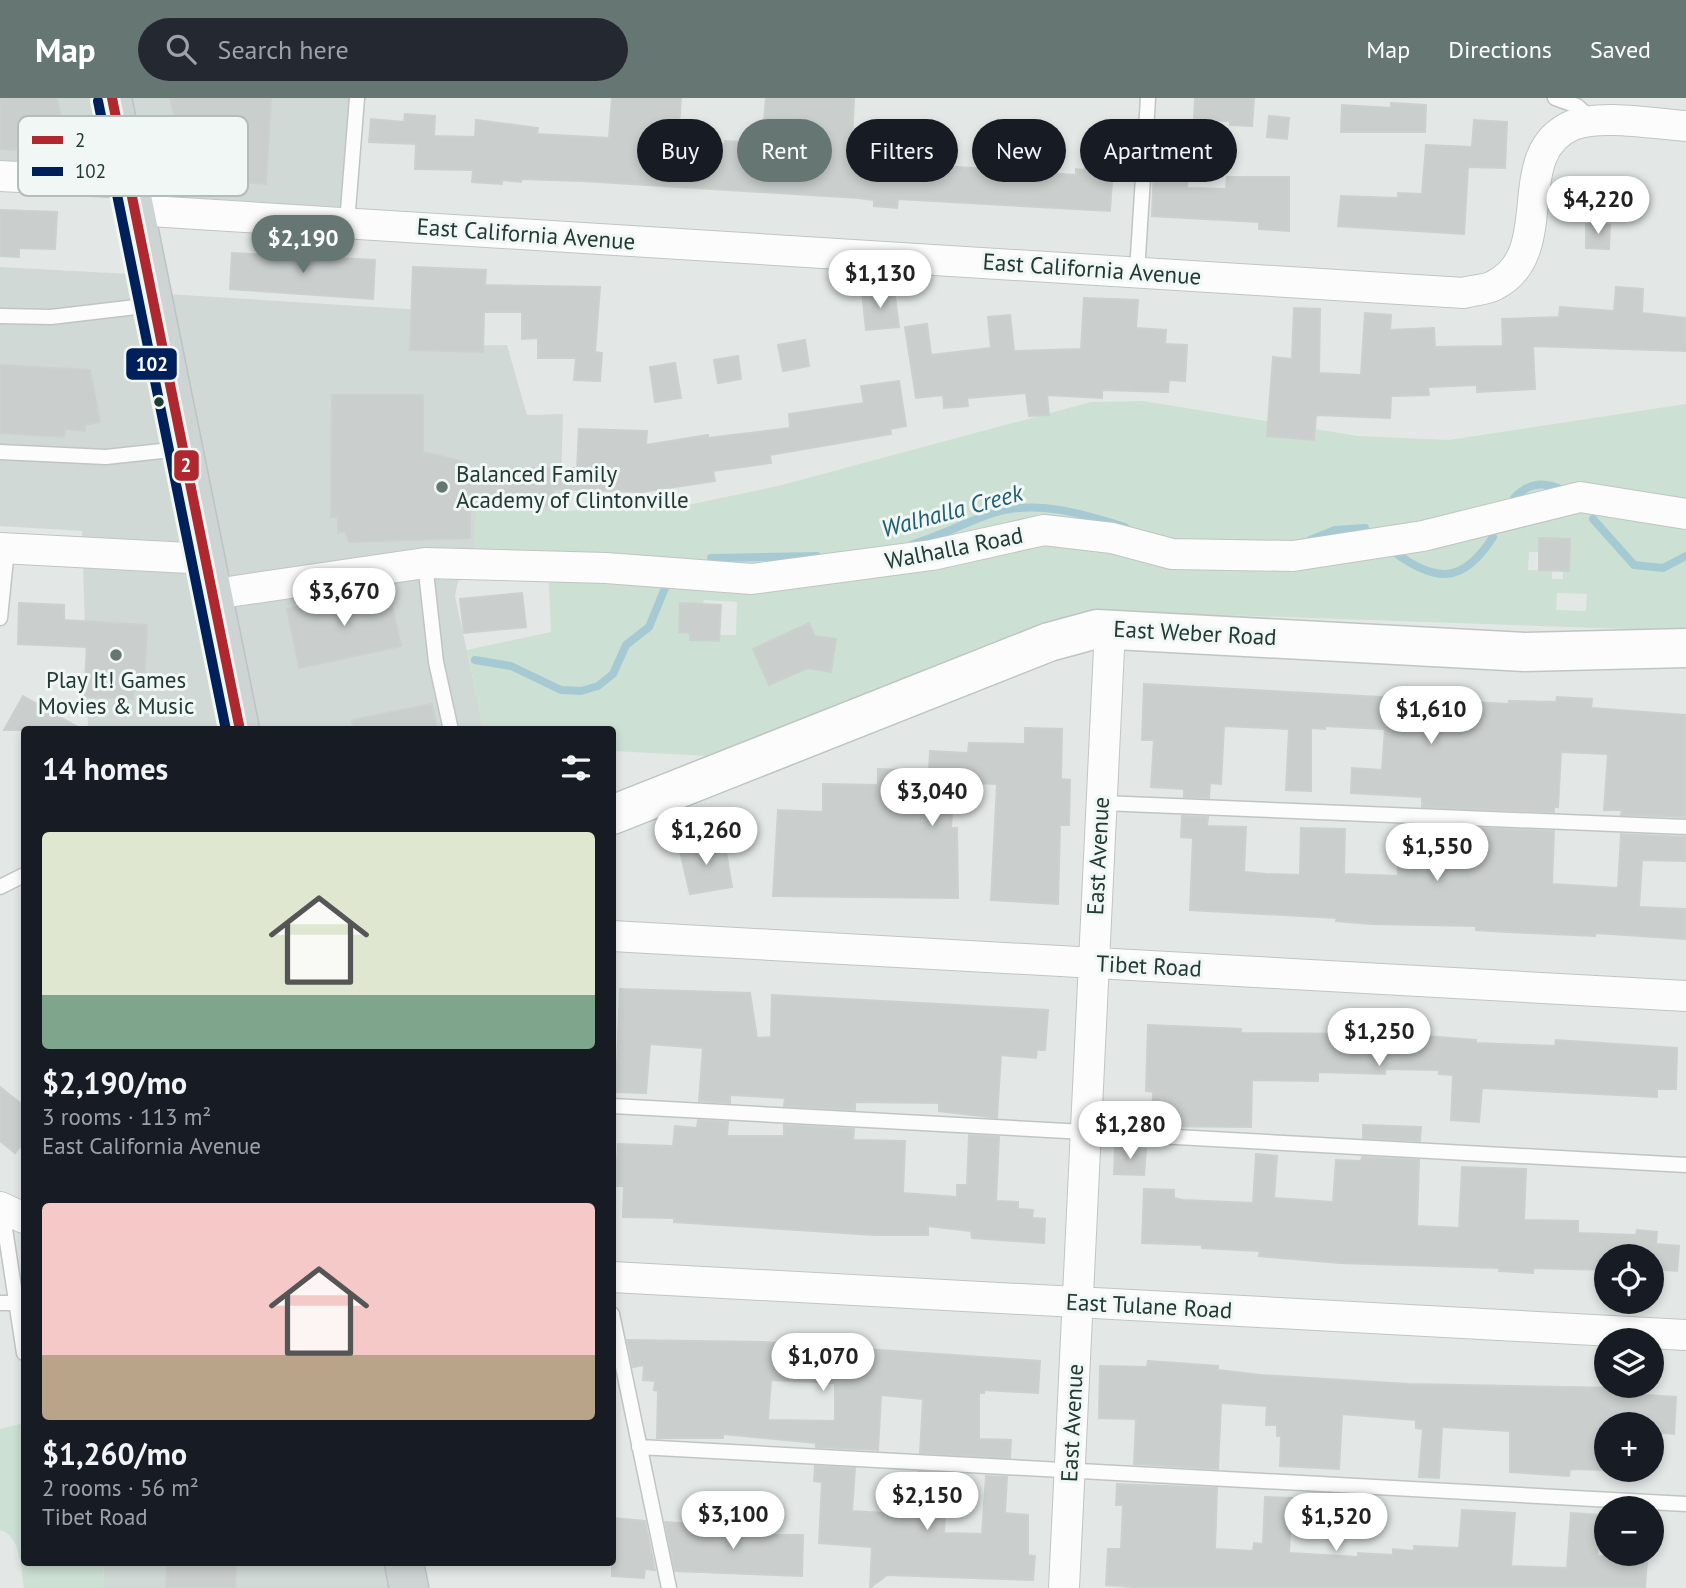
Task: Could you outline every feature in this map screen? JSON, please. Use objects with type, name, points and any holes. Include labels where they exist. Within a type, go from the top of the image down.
[{"type":"main road","points":[[112,98],[115,116]]},
{"type":"main road","points":[[131,196],[211,577],[239,726]]},
{"type":"main road","points":[[405,1566],[409,1588]]},
{"type":"street","name":"East California Avenue","points":[[131,196],[347,223],[1464,293],[1495,285],[1520,264],[1531,234],[1536,174],[1548,145],[1572,126],[1592,120],[1686,126]]},
{"type":"street","name":"East California Avenue","points":[[0,176],[18,179]]},
{"type":"street","name":"Walhalla Road","points":[[4,549],[211,577],[425,563],[606,568],[752,579],[932,555],[1044,530],[1112,538],[1172,554],[1293,556],[1423,536],[1567,498],[1580,497],[1686,514]]},
{"type":"street","name":"East Weber Road","points":[[616,813],[1049,642],[1110,628],[1525,652],[1686,648]]},
{"type":"street","name":"East Avenue","points":[[1064,1588],[1083,1132],[1110,628]]},
{"type":"street","name":"Tibet Road","points":[[616,936],[1686,996]]},
{"type":"street","name":"East Tulane Road","points":[[616,1277],[1686,1335]]},
{"type":"lane","points":[[347,223],[357,98]]},
{"type":"lane","points":[[1136,272],[1148,98]]},
{"type":"lane","points":[[1555,98],[1577,106],[1592,120]]},
{"type":"lane","points":[[0,316],[51,317],[154,304]]},
{"type":"lane","points":[[0,452],[106,457],[184,448]]},
{"type":"lane","points":[[0,618],[4,549]]},
{"type":"lane","points":[[425,563],[436,662],[450,726]]},
{"type":"lane","points":[[1102,803],[1686,827]]},
{"type":"lane","points":[[0,887],[21,876]]},
{"type":"lane","points":[[616,1106],[1686,1165]]},
{"type":"lane","points":[[9,1211],[21,1328]]},
{"type":"lane","points":[[0,1303],[18,1303]]},
{"type":"lane","points":[[616,1334],[669,1588]]},
{"type":"lane","points":[[639,1447],[1686,1504]]},
{"type":"shaded area","points":[[0,98],[360,98],[350,220],[136,209],[134,196],[248,196],[248,116],[18,116],[18,164],[0,163]]},
{"type":"shaded area","points":[[0,267],[149,275],[151,293],[440,311],[440,346],[507,345],[527,415],[563,414],[559,552],[458,581],[455,596],[483,726],[88,726],[82,531],[0,526]]},
{"type":"shaded area","points":[[104,1566],[412,1566],[417,1588],[103,1588]]},
{"type":"green space","points":[[1143,401],[1358,436],[1449,440],[1686,404],[1686,631],[1110,611],[1076,615],[708,756],[616,751],[616,726],[483,726],[467,650],[551,632],[548,567],[474,564],[476,510],[560,511],[683,506],[778,486],[1091,402]],"holes":[[[1540,538],[1570,539],[1569,571],[1563,571],[1563,579],[1552,579],[1552,571],[1528,570],[1529,552],[1539,552]],[[1557,593],[1587,594],[1586,611],[1556,610]],[[704,600],[737,602],[736,635],[719,635],[719,641],[690,640],[690,633],[679,632],[680,603],[703,604]],[[809,623],[830,671],[808,668],[770,685],[759,663],[760,646]]]},
{"type":"green space","points":[[21,1424],[21,1563],[12,1539],[0,1530],[0,1429]]},
{"type":"green space","points":[[21,1566],[104,1566],[103,1588],[24,1588]]},
{"type":"building","points":[[0,98],[57,98],[61,116],[18,116],[18,150],[0,149]]},
{"type":"building","points":[[170,98],[271,98],[266,184],[248,183],[248,116],[174,116]]},
{"type":"building","points":[[612,98],[681,98],[680,119],[637,119],[637,182],[723,182],[725,141],[737,142],[737,182],[832,182],[832,119],[764,119],[766,98],[854,98],[853,119],[846,119],[846,182],[958,182],[958,167],[972,168],[972,182],[1066,182],[1066,174],[1076,175],[1076,169],[1080,169],[1080,182],[1112,182],[1110,211],[898,199],[897,208],[874,206],[874,200],[859,198],[583,181],[521,179],[521,182],[502,180],[502,184],[472,182],[473,170],[415,169],[416,144],[369,142],[371,119],[404,122],[405,114],[435,116],[434,136],[475,137],[476,120],[538,128],[537,134],[609,138]]},
{"type":"building","points":[[1195,98],[1254,98],[1252,126],[1237,125],[1237,119],[1194,119]]},
{"type":"building","points":[[1391,103],[1426,105],[1425,132],[1341,132],[1342,105],[1391,108]]},
{"type":"building","points":[[1269,116],[1289,118],[1287,139],[1267,137]]},
{"type":"building","points":[[1474,120],[1507,122],[1505,168],[1468,167],[1464,234],[1338,226],[1341,196],[1398,198],[1398,193],[1422,194],[1426,145],[1472,147]]},
{"type":"building","points":[[1237,177],[1289,177],[1289,231],[1259,229],[1259,222],[1152,216],[1153,182],[1187,182],[1187,188],[1226,189],[1227,182],[1237,182]]},
{"type":"building","points":[[0,210],[57,212],[55,249],[19,248],[19,257],[0,256]]},
{"type":"building","points":[[1586,224],[1610,225],[1609,249],[1586,248]]},
{"type":"building","points":[[232,253],[375,260],[373,299],[230,289]]},
{"type":"building","points":[[413,267],[486,270],[485,285],[600,287],[595,352],[602,353],[600,381],[574,380],[576,358],[538,358],[538,338],[522,339],[522,312],[484,312],[483,352],[410,350]]},
{"type":"building","points":[[1616,287],[1643,289],[1642,313],[1686,318],[1686,351],[1533,346],[1535,389],[1477,392],[1477,385],[1428,387],[1429,395],[1391,396],[1390,418],[1316,415],[1314,440],[1267,436],[1273,357],[1292,359],[1294,308],[1320,309],[1319,373],[1361,375],[1365,313],[1391,315],[1390,330],[1434,328],[1435,347],[1503,346],[1502,319],[1559,317],[1560,307],[1614,311]]},
{"type":"building","points":[[894,289],[899,327],[866,330],[862,292]]},
{"type":"building","points":[[1084,298],[1138,300],[1136,328],[1166,330],[1165,344],[1187,345],[1185,381],[1169,380],[1168,392],[1102,390],[1102,398],[1047,395],[1049,415],[1029,416],[1026,393],[967,398],[968,406],[944,408],[943,395],[916,398],[905,327],[927,324],[931,355],[991,348],[988,317],[1010,315],[1014,351],[1081,349]]},
{"type":"building","points":[[805,340],[809,366],[783,371],[778,345]]},
{"type":"building","points":[[738,356],[741,379],[718,383],[714,360]]},
{"type":"building","points":[[675,363],[681,398],[655,402],[650,367]]},
{"type":"building","points":[[0,365],[90,370],[100,422],[85,425],[85,431],[65,429],[64,437],[0,433]]},
{"type":"building","points":[[899,381],[906,426],[890,429],[891,434],[770,455],[771,463],[713,471],[715,481],[642,492],[553,489],[553,506],[470,506],[470,538],[349,542],[345,531],[338,533],[338,517],[331,517],[332,395],[423,395],[423,452],[461,461],[463,468],[577,468],[579,429],[647,431],[646,445],[708,435],[708,438],[790,428],[789,414],[864,403],[861,386]]},
{"type":"building","points":[[1539,538],[1570,539],[1569,571],[1539,570]]},
{"type":"building","points":[[388,588],[401,646],[299,668],[287,609]]},
{"type":"building","points":[[522,593],[526,627],[464,633],[460,599]]},
{"type":"building","name":"Play It! Games Movies & Music","points":[[19,603],[64,605],[64,620],[147,625],[144,685],[134,685],[133,699],[84,697],[87,647],[18,644]]},
{"type":"building","points":[[680,603],[721,605],[719,641],[690,640],[690,633],[679,632]]},
{"type":"building","points":[[809,623],[815,636],[836,639],[831,672],[808,668],[769,685],[753,649]]},
{"type":"building","points":[[1144,684],[1509,704],[1509,701],[1556,702],[1557,697],[1592,699],[1591,708],[1686,715],[1686,817],[1621,815],[1622,810],[1604,810],[1608,754],[1561,752],[1558,807],[1554,807],[1554,812],[1422,807],[1422,797],[1351,793],[1352,768],[1382,770],[1385,729],[1325,726],[1325,729],[1311,728],[1311,791],[1286,790],[1289,729],[1224,726],[1221,784],[1210,783],[1209,798],[1184,797],[1184,789],[1151,787],[1154,740],[1142,740]]},
{"type":"building","points":[[23,696],[76,726],[21,726],[21,730],[4,730]]},
{"type":"building","points":[[432,704],[436,726],[353,726],[352,720]]},
{"type":"building","points":[[1025,728],[1062,729],[1061,779],[1070,780],[1069,825],[1060,825],[1058,904],[991,900],[997,784],[954,782],[951,828],[957,828],[958,898],[773,896],[778,810],[823,812],[823,784],[878,785],[878,769],[929,771],[930,751],[968,753],[969,743],[1025,744]]},
{"type":"building","points":[[1182,816],[1208,817],[1207,826],[1246,827],[1244,872],[1266,874],[1300,875],[1301,828],[1345,829],[1344,874],[1398,876],[1398,830],[1421,831],[1421,826],[1554,831],[1552,884],[1618,888],[1621,834],[1686,837],[1686,861],[1642,860],[1639,907],[1686,909],[1686,939],[1595,933],[1595,936],[1507,932],[1476,930],[1476,926],[1372,924],[1336,921],[1337,918],[1190,910],[1193,838],[1181,837]]},
{"type":"building","points":[[724,840],[732,887],[690,894],[679,847]]},
{"type":"building","points":[[620,989],[750,993],[757,1038],[771,1037],[772,995],[1048,1010],[1045,1050],[1037,1050],[1036,1058],[1001,1055],[997,1118],[939,1111],[939,1103],[855,1102],[855,1110],[784,1106],[785,1098],[730,1095],[730,1103],[699,1101],[703,1048],[650,1044],[646,1093],[616,1092]]},
{"type":"building","points":[[1148,1025],[1241,1029],[1241,1033],[1354,1034],[1354,1029],[1386,1030],[1386,1033],[1476,1040],[1476,1043],[1555,1046],[1556,1040],[1677,1048],[1676,1089],[1657,1089],[1657,1097],[1482,1088],[1479,1122],[1451,1120],[1453,1075],[1439,1074],[1439,1070],[1385,1069],[1385,1074],[1318,1072],[1318,1081],[1252,1080],[1251,1127],[1152,1126],[1153,1092],[1146,1091]]},
{"type":"building","points":[[0,1087],[21,1104],[21,1146],[15,1153],[0,1141]]},
{"type":"building","points":[[698,1120],[728,1122],[727,1136],[784,1136],[784,1125],[854,1129],[853,1140],[905,1141],[903,1193],[957,1197],[957,1185],[967,1185],[969,1135],[999,1137],[996,1201],[1018,1202],[1018,1209],[1033,1210],[1032,1218],[1045,1219],[1044,1243],[972,1238],[971,1231],[928,1226],[928,1235],[875,1235],[674,1222],[674,1218],[623,1217],[624,1186],[616,1186],[618,1144],[673,1146],[675,1126],[697,1128]]},
{"type":"building","points":[[1363,1125],[1421,1127],[1420,1141],[1363,1138]]},
{"type":"building","points":[[1115,1147],[1146,1149],[1144,1175],[1114,1174]]},
{"type":"building","points":[[1256,1154],[1277,1156],[1274,1198],[1333,1202],[1336,1160],[1361,1161],[1362,1157],[1419,1160],[1417,1226],[1459,1228],[1462,1167],[1526,1169],[1524,1220],[1578,1221],[1578,1233],[1636,1235],[1637,1230],[1657,1232],[1656,1244],[1594,1244],[1594,1270],[1533,1268],[1533,1273],[1499,1271],[1499,1268],[1340,1263],[1259,1256],[1260,1251],[1202,1248],[1202,1245],[1142,1243],[1144,1189],[1174,1190],[1174,1198],[1183,1200],[1253,1203]]},
{"type":"building","points":[[1664,1245],[1679,1246],[1677,1271],[1664,1270]]},
{"type":"building","points":[[627,1340],[764,1342],[1040,1361],[1038,1393],[984,1390],[984,1393],[979,1393],[979,1439],[1011,1440],[1010,1458],[920,1453],[923,1399],[881,1395],[878,1450],[816,1447],[816,1443],[723,1434],[723,1438],[657,1438],[658,1391],[654,1390],[655,1381],[643,1380],[644,1365],[633,1367]],"holes":[[[771,1380],[835,1383],[835,1421],[768,1420]]]},
{"type":"building","points":[[1148,1361],[1218,1366],[1218,1370],[1260,1375],[1408,1384],[1594,1388],[1594,1398],[1676,1397],[1674,1434],[1664,1433],[1664,1412],[1594,1412],[1594,1470],[1570,1469],[1569,1476],[1510,1472],[1510,1431],[1442,1427],[1439,1478],[1419,1477],[1423,1429],[1416,1428],[1416,1420],[1342,1414],[1339,1469],[1280,1466],[1281,1436],[1277,1436],[1277,1425],[1266,1425],[1267,1406],[1221,1403],[1218,1469],[1134,1464],[1136,1419],[1099,1418],[1100,1366],[1147,1367]]},
{"type":"building","points":[[815,1466],[855,1468],[852,1511],[916,1515],[919,1472],[947,1473],[944,1533],[982,1534],[986,1476],[1007,1477],[1005,1513],[1028,1515],[1028,1555],[1035,1556],[1033,1580],[887,1575],[870,1588],[872,1547],[819,1543],[822,1482],[814,1481]]},
{"type":"building","points":[[1117,1484],[1217,1488],[1215,1549],[1253,1551],[1254,1543],[1263,1544],[1265,1497],[1292,1498],[1289,1553],[1358,1557],[1358,1553],[1393,1555],[1393,1549],[1414,1551],[1414,1546],[1459,1548],[1462,1510],[1515,1513],[1511,1566],[1567,1568],[1571,1513],[1594,1515],[1594,1566],[1647,1566],[1645,1588],[1146,1588],[1106,1585],[1108,1549],[1121,1549],[1123,1505],[1116,1505]]},
{"type":"building","points":[[616,1518],[645,1521],[655,1570],[645,1569],[644,1578],[612,1576],[612,1566],[616,1566]]},
{"type":"building","points":[[665,1522],[738,1527],[737,1535],[803,1535],[802,1576],[675,1571]]},
{"type":"building","points":[[167,1566],[236,1566],[235,1588],[166,1588]]},
{"type":"waterway","points":[[1514,498],[1525,489],[1538,485],[1565,491]]},
{"type":"waterway","name":"Walhalla Creek","points":[[913,544],[993,513],[1026,507],[1076,513],[1125,527]]},
{"type":"waterway","name":"Walhalla Creek","points":[[1593,519],[1634,565],[1663,568],[1686,556]]},
{"type":"waterway","name":"Walhalla Creek","points":[[1310,540],[1335,530],[1365,528]]},
{"type":"waterway","points":[[1394,552],[1423,569],[1448,574],[1471,564],[1493,537]]},
{"type":"waterway","name":"Walhalla Creek","points":[[711,558],[817,556]]},
{"type":"waterway","name":"Walhalla Creek","points":[[475,660],[511,666],[561,690],[581,691],[598,686],[613,674],[626,645],[649,627],[665,588]]},
{"type":"transit line","name":"2","points":[[112,98],[116,116]]},
{"type":"transit line","name":"102","points":[[98,101],[101,116]]},
{"type":"transit line","name":"102","points":[[117,196],[225,726]]},
{"type":"transit line","name":"2","points":[[132,196],[239,726]]},
{"type":"place","name":"Balanced Family Academy of Clintonville","points":[[442,487]]},
{"type":"place","name":"Play It! Games Movies & Music","points":[[116,655]]}]
